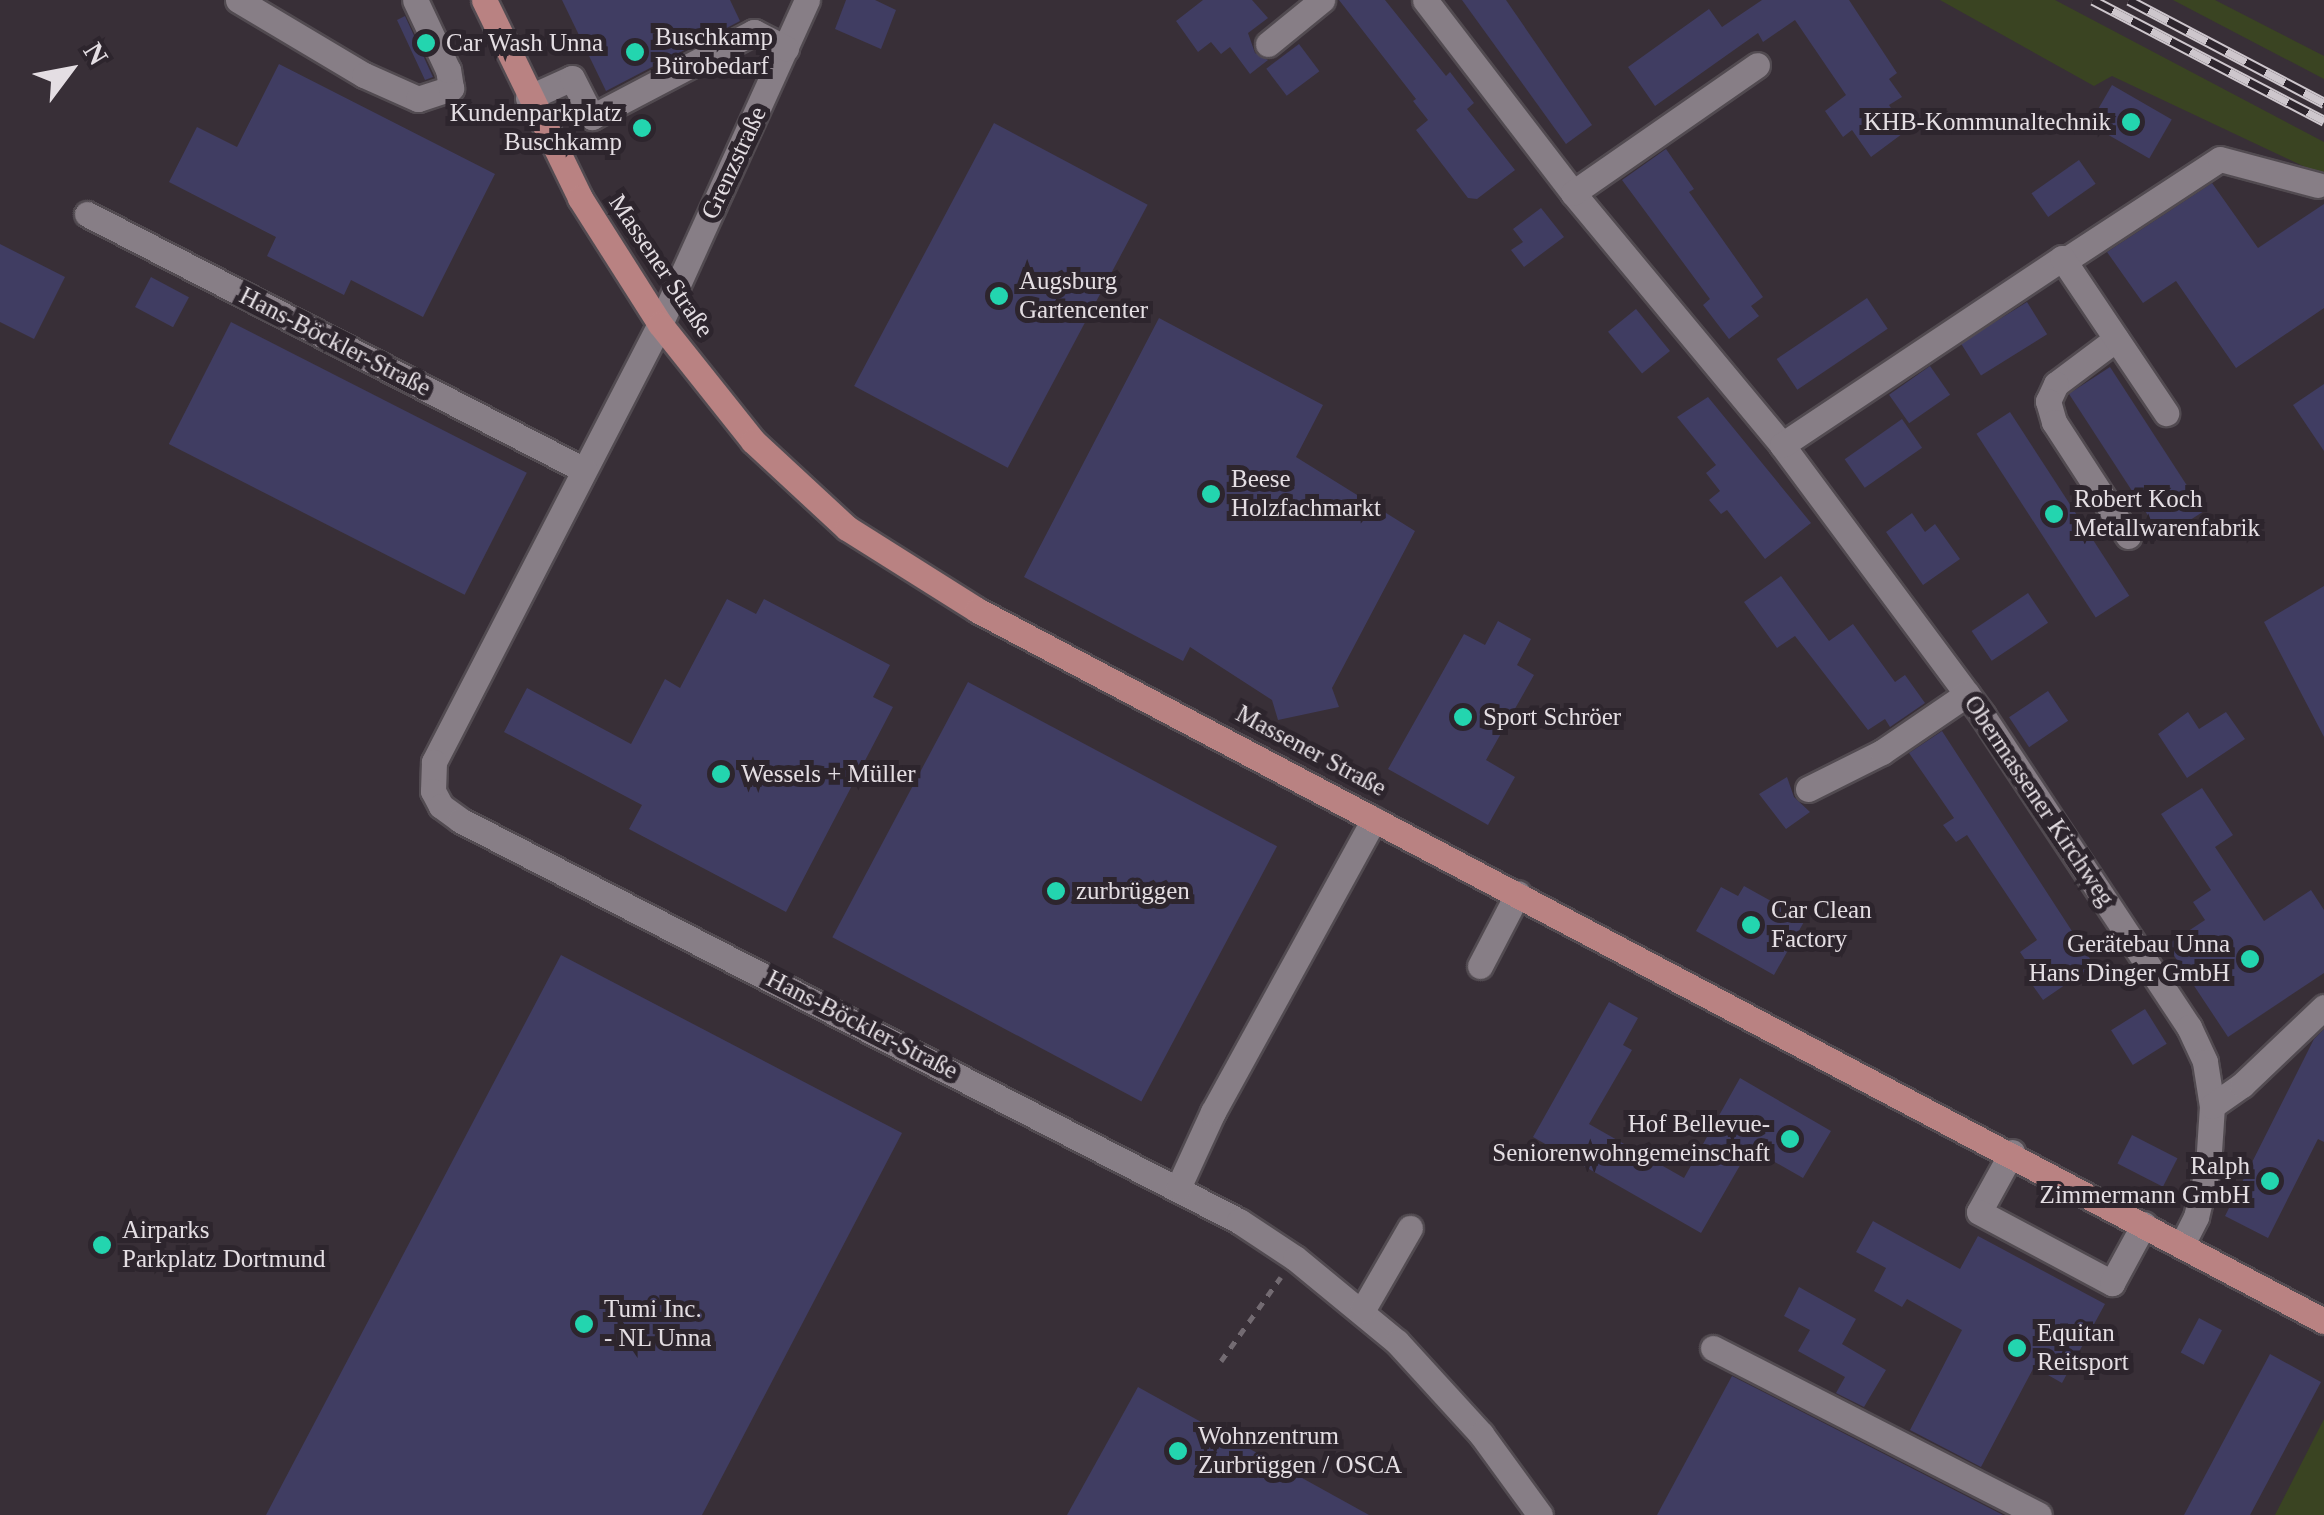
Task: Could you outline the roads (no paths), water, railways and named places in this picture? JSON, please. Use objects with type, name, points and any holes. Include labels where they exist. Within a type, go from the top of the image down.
[{"type":"main road","name":"Massener Straße","points":[[484,0],[528,98],[580,198],[660,324],[753,441],[847,528],[977,610],[2012,1152],[2324,1320]]},
{"type":"street","points":[[238,0],[364,76],[418,99],[451,88],[415,0]]},
{"type":"street","name":"Grenzstraße","points":[[660,324],[807,0]]},
{"type":"street","points":[[1268,44],[1322,0]]},
{"type":"street","name":"Obermassener Kirchweg","points":[[1425,0],[1573,193],[1782,445],[1967,694],[2189,1027],[2205,1062],[2212,1106],[2208,1167],[2196,1217],[2182,1245]]},
{"type":"street","points":[[528,98],[572,78],[592,116],[754,32],[786,48]]},
{"type":"street","points":[[1573,193],[1758,65]]},
{"type":"street","points":[[1782,445],[2220,160],[2318,186]]},
{"type":"street","name":"Hans-Böckler-Straße","points":[[87,214],[584,470]]},
{"type":"street","points":[[2064,261],[2166,413]]},
{"type":"street","name":"Hans-Böckler-Straße","points":[[660,324],[434,762],[433,791],[441,806],[1178,1188],[1294,1258],[1362,1311],[1418,1364],[1481,1434],[1540,1515]]},
{"type":"street","points":[[2116,339],[2056,384],[2048,401],[2054,422],[2128,536]]},
{"type":"street","points":[[1808,789],[1882,752],[1967,694]]},
{"type":"street","points":[[1178,1188],[1213,1112],[1374,818]]},
{"type":"street","points":[[1480,966],[1518,893]]},
{"type":"street","points":[[2212,1106],[2242,1085],[2324,1007]]},
{"type":"street","points":[[2012,1152],[1980,1212],[2012,1230],[2112,1283],[2144,1224]]},
{"type":"street","points":[[1362,1311],[1410,1228]]},
{"type":"street","points":[[1713,1348],[2039,1515]]},
{"type":"railway","points":[[2093,0],[2324,121]]},
{"type":"railway","points":[[2129,0],[2324,103]]},
{"type":"place","name":"Car Wash Unna","points":[[426,43]]},
{"type":"place","name":"Buschkamp Bürobedarf","points":[[635,52]]},
{"type":"place","name":"KHB-Kommunaltechnik","points":[[2131,122]]},
{"type":"place","name":"Kundenparkplatz Buschkamp","points":[[642,128]]},
{"type":"place","name":"Augsburg Gartencenter","points":[[999,296]]},
{"type":"place","name":"Beese Holzfachmarkt","points":[[1211,494]]},
{"type":"place","name":"Robert Koch Metallwarenfabrik","points":[[2054,514]]},
{"type":"place","name":"Sport Schröer","points":[[1463,717]]},
{"type":"place","name":"Wessels + Müller","points":[[721,774]]},
{"type":"place","name":"zurbrüggen","points":[[1056,891]]},
{"type":"place","name":"Car Clean Factory","points":[[1751,925]]},
{"type":"place","name":"Gerätebau Unna Hans Dinger GmbH","points":[[2250,959]]},
{"type":"place","name":"Hof Bellevue- Seniorenwohngemeinschaft","points":[[1790,1139]]},
{"type":"place","name":"Ralph Zimmermann GmbH","points":[[2270,1181]]},
{"type":"place","name":"Airparks Parkplatz Dortmund","points":[[102,1245]]},
{"type":"place","name":"Tumi Inc. - NL Unna","points":[[584,1324]]},
{"type":"place","name":"Equitan Reitsport","points":[[2017,1348]]},
{"type":"place","name":"Wohnzentrum Zurbrüggen / OSCA","points":[[1178,1451]]}]
